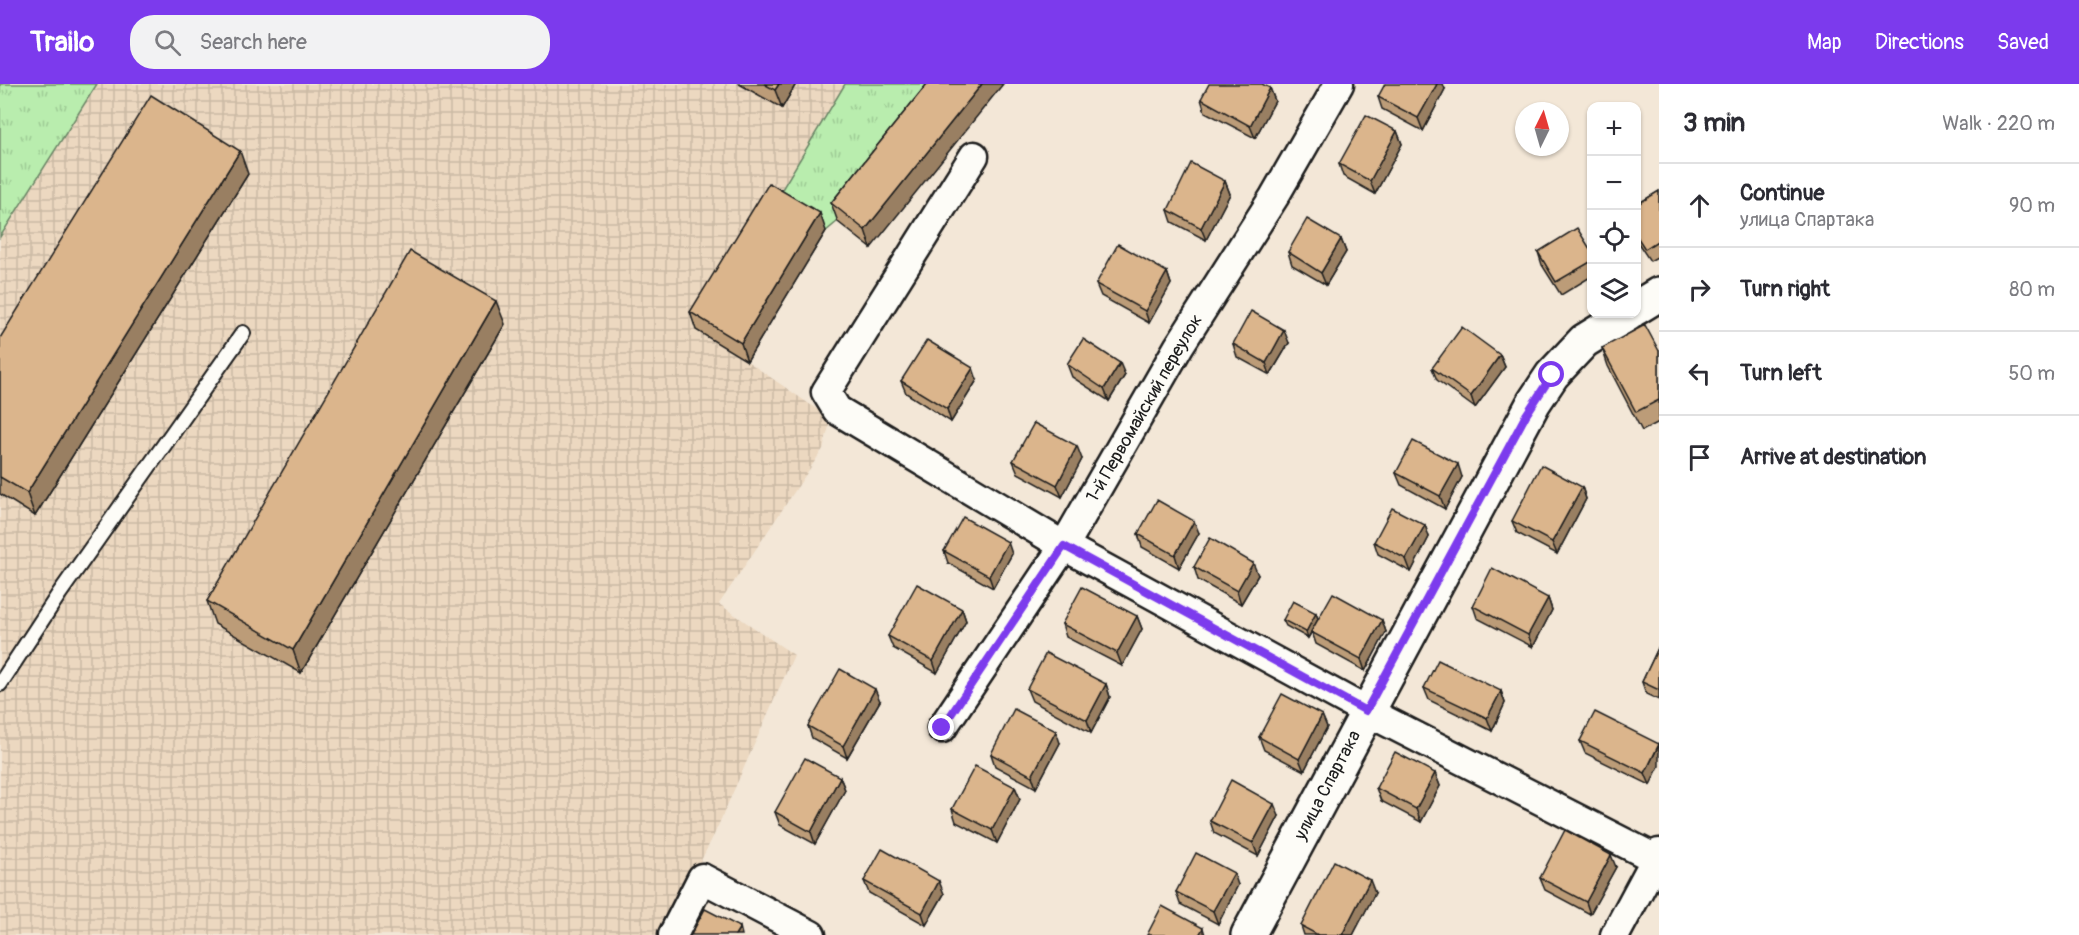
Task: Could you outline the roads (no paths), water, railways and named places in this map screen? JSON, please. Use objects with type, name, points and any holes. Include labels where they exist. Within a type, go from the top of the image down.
[{"type":"street","name":"1-й Первомайский переулок","points":[[942,728],[1064,546],[1179,346],[1274,197],[1339,84]]},
{"type":"street","points":[[974,156],[826,392],[837,410],[1064,546],[1366,711],[1657,856],[1615,935]]},
{"type":"street","points":[[1641,305],[1659,294]]},
{"type":"street","name":"улица Спартака","points":[[1248,935],[1520,424],[1542,388],[1584,341],[1621,318]]},
{"type":"street","points":[[673,935],[702,878],[811,935]]},
{"type":"lane","points":[[0,684],[59,594],[243,333]]}]
